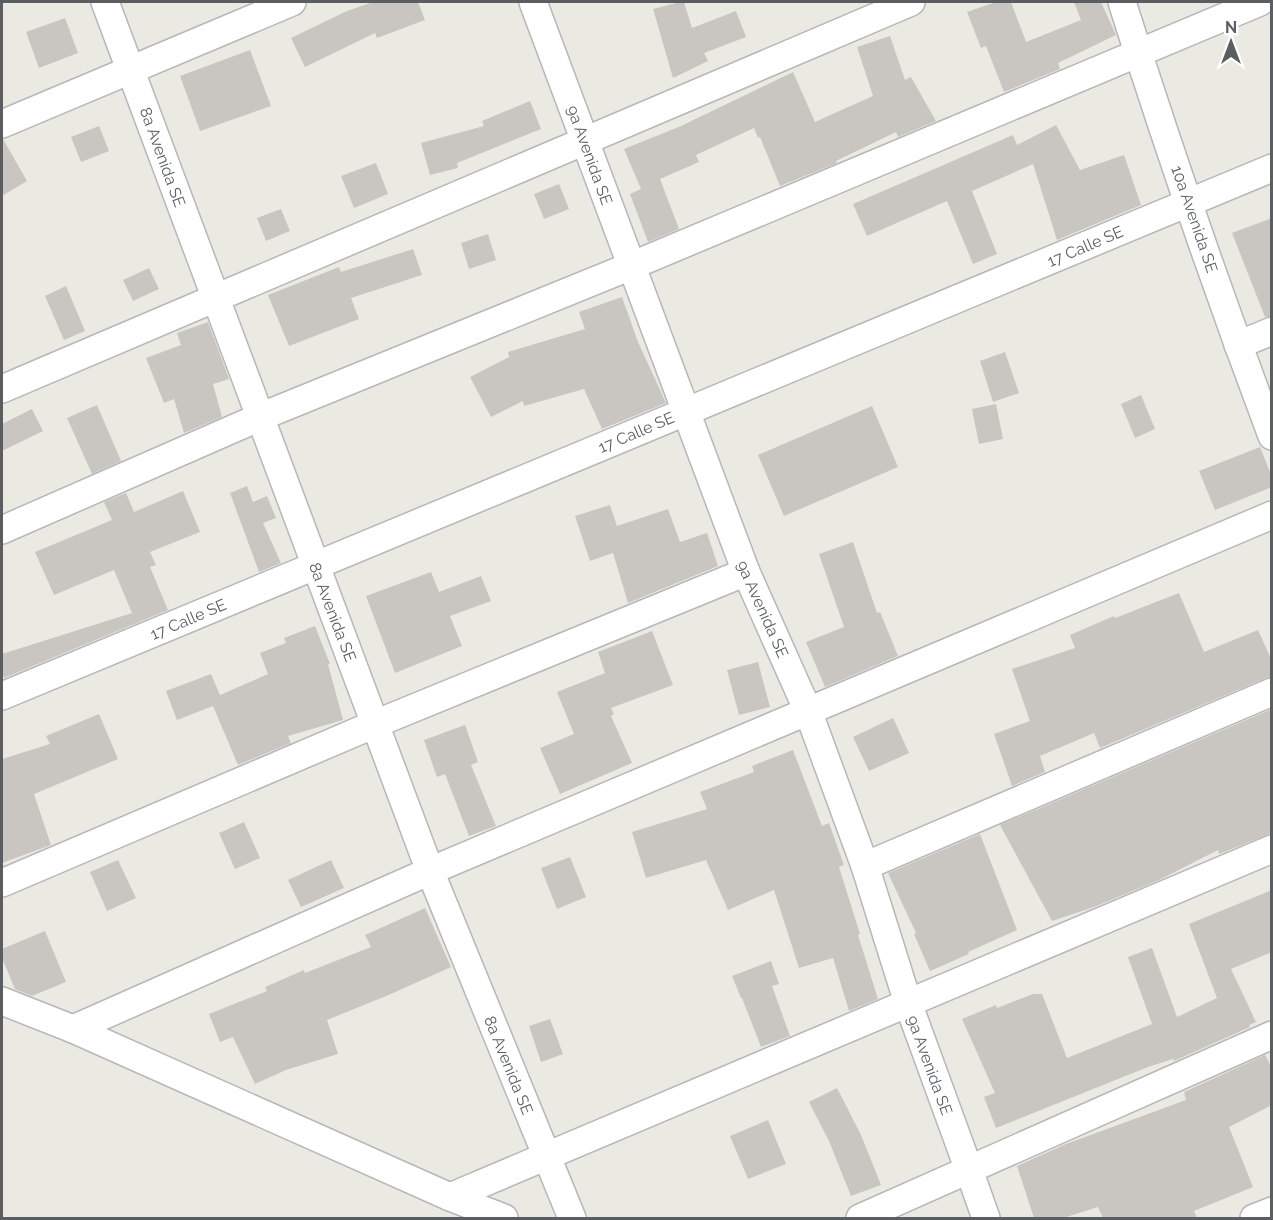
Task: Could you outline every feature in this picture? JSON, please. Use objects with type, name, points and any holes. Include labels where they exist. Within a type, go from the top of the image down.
[{"type":"street","name":"8a Avenida SE","points":[[105,2],[430,871],[572,1218]]},
{"type":"street","points":[[2,124],[292,2]]},
{"type":"street","name":"9a Avenida SE","points":[[533,2],[746,572],[808,711],[865,866],[908,1003],[986,1218]]},
{"type":"street","points":[[2,389],[911,2]]},
{"type":"street","name":"10a Avenida SE","points":[[1122,2],[1238,345],[1272,436]]},
{"type":"street","points":[[2,530],[260,417],[631,266],[1260,2]]},
{"type":"street","name":"17 Calle SE","points":[[2,696],[1272,168]]},
{"type":"street","points":[[1238,345],[1272,331]]},
{"type":"street","points":[[73,1029],[430,871],[1272,515]]},
{"type":"street","points":[[2,883],[375,724],[746,572]]},
{"type":"street","points":[[865,866],[1272,692]]},
{"type":"street","points":[[450,1197],[1272,849]]},
{"type":"street","points":[[2,1001],[73,1029],[450,1197],[504,1218]]},
{"type":"street","points":[[860,1218],[1272,1035]]},
{"type":"street","points":[[1254,1218],[1272,1211]]},
{"type":"building","points":[[373,2],[418,2],[425,20],[377,38],[375,33],[305,67],[291,38],[347,11]]},
{"type":"building","points":[[684,2],[692,28],[736,11],[746,37],[704,53],[708,61],[673,78],[653,9]]},
{"type":"building","points":[[996,2],[1011,2],[1026,42],[1081,20],[1074,2],[1101,2],[1116,35],[1058,63],[1060,69],[1004,92],[986,46],[981,48],[967,12]]},
{"type":"building","points":[[65,18],[78,53],[39,68],[26,32]]},
{"type":"building","points":[[890,36],[905,80],[911,77],[936,121],[898,137],[896,132],[836,161],[837,163],[780,186],[754,128],[696,155],[699,162],[660,179],[679,229],[648,242],[630,194],[641,189],[624,149],[681,126],[793,72],[815,122],[873,96],[857,47]]},
{"type":"building","points":[[250,50],[271,106],[200,131],[180,76]]},
{"type":"building","points":[[530,101],[541,129],[457,163],[458,168],[430,175],[421,143],[484,126],[482,121]]},
{"type":"building","points":[[1056,125],[1080,170],[1124,155],[1141,205],[1057,240],[1033,164],[972,191],[997,254],[973,264],[947,201],[867,236],[853,204],[1013,135],[1017,145]]},
{"type":"building","points":[[99,126],[109,151],[81,162],[71,137]]},
{"type":"building","points":[[2,140],[27,181],[2,196]]},
{"type":"building","points":[[376,163],[388,194],[354,208],[341,176]]},
{"type":"building","points":[[559,184],[569,209],[544,219],[534,194]]},
{"type":"building","points":[[281,209],[290,231],[266,241],[257,218]]},
{"type":"building","points":[[1272,218],[1272,316],[1265,317],[1232,233]]},
{"type":"building","points":[[488,234],[496,260],[469,269],[461,243]]},
{"type":"building","points":[[413,249],[422,275],[351,298],[359,319],[289,346],[268,295],[339,267],[341,272]]},
{"type":"building","points":[[149,268],[159,289],[133,301],[123,280]]},
{"type":"building","points":[[66,286],[85,331],[64,340],[45,296]]},
{"type":"building","points":[[622,297],[638,342],[666,403],[602,429],[584,389],[524,406],[523,401],[491,417],[470,377],[509,357],[508,352],[585,329],[579,312]]},
{"type":"building","points":[[208,322],[229,379],[213,384],[222,417],[184,433],[174,399],[164,403],[146,358],[181,345],[177,333]]},
{"type":"building","points":[[1005,352],[1019,393],[993,402],[980,361]]},
{"type":"building","points":[[1141,395],[1155,429],[1135,438],[1121,404]]},
{"type":"building","points":[[996,404],[1003,439],[979,444],[972,409]]},
{"type":"building","points":[[97,405],[121,461],[92,474],[67,418]]},
{"type":"building","points":[[872,406],[898,467],[784,516],[758,455]]},
{"type":"building","points":[[32,409],[43,431],[2,451],[2,424]]},
{"type":"building","points":[[1260,447],[1272,477],[1272,487],[1215,510],[1199,471]]},
{"type":"building","points":[[247,486],[253,502],[267,496],[276,518],[263,523],[281,563],[259,572],[230,493]]},
{"type":"building","points":[[183,491],[200,532],[150,552],[156,565],[150,567],[168,610],[4,678],[2,654],[132,613],[114,570],[54,595],[35,552],[112,520],[104,502],[126,493],[134,512]]},
{"type":"building","points":[[610,505],[617,526],[668,509],[680,542],[707,533],[718,566],[628,603],[613,553],[590,561],[575,516]]},
{"type":"building","points":[[853,542],[877,613],[880,612],[898,656],[825,687],[806,642],[844,627],[819,554]]},
{"type":"building","points":[[431,572],[439,592],[481,576],[491,601],[450,616],[462,646],[395,673],[366,596]]},
{"type":"building","points":[[1179,593],[1204,652],[1258,630],[1272,661],[1272,677],[1100,748],[1094,733],[1040,756],[1045,772],[1012,786],[994,734],[1030,721],[1012,669],[1075,648],[1070,635],[1114,616],[1115,618]]},
{"type":"building","points":[[315,626],[330,664],[328,664],[343,720],[288,736],[291,743],[238,765],[213,706],[177,720],[166,691],[211,674],[220,695],[268,674],[260,653],[286,643],[284,638]]},
{"type":"building","points":[[652,631],[673,685],[611,708],[614,714],[611,716],[632,763],[560,794],[540,748],[574,734],[557,692],[605,673],[598,652]]},
{"type":"building","points":[[758,662],[770,707],[739,715],[727,670]]},
{"type":"building","points":[[1272,709],[1272,833],[1219,854],[1218,850],[1159,880],[1094,907],[1052,921],[1000,825]]},
{"type":"building","points":[[99,714],[118,759],[34,794],[51,845],[2,863],[2,759],[50,744],[46,736]]},
{"type":"building","points":[[893,718],[909,753],[869,771],[853,737]]},
{"type":"building","points":[[465,725],[478,762],[471,765],[496,826],[469,836],[445,774],[437,777],[424,740]]},
{"type":"building","points":[[793,750],[822,826],[829,823],[844,865],[839,867],[878,999],[849,1011],[833,958],[799,968],[774,890],[728,910],[706,860],[646,878],[632,832],[707,809],[700,792],[754,772],[752,766]]},
{"type":"building","points":[[244,822],[260,858],[235,869],[219,833]]},
{"type":"building","points":[[980,834],[1017,930],[930,971],[914,934],[916,933],[888,873]]},
{"type":"building","points":[[570,857],[586,897],[557,909],[541,868]]},
{"type":"building","points":[[118,860],[136,898],[107,911],[90,872]]},
{"type":"building","points":[[331,860],[344,888],[301,907],[288,880]]},
{"type":"building","points":[[1272,890],[1272,952],[1231,969],[1256,1022],[1249,1025],[1250,1027],[1174,1061],[1173,1059],[1148,1067],[996,1128],[984,1097],[995,1093],[962,1019],[996,1005],[997,1008],[1033,994],[1042,994],[1067,1058],[1152,1024],[1128,957],[1152,948],[1177,1017],[1217,998],[1189,924]]},
{"type":"building","points":[[425,908],[451,967],[327,1020],[338,1054],[286,1070],[255,1084],[233,1037],[220,1042],[209,1014],[267,991],[265,987],[304,970],[305,973],[371,947],[365,935]]},
{"type":"building","points":[[45,931],[66,982],[32,996],[15,989],[2,958],[2,949]]},
{"type":"building","points":[[771,961],[779,984],[772,986],[790,1036],[761,1047],[732,976]]},
{"type":"building","points":[[550,1019],[563,1054],[541,1062],[529,1026]]},
{"type":"building","points":[[1265,1055],[1272,1068],[1272,1105],[1229,1127],[1253,1187],[1194,1211],[1197,1218],[1103,1218],[1098,1207],[1063,1218],[1034,1218],[1017,1166],[1066,1144],[1186,1100],[1184,1092]]},
{"type":"building","points":[[837,1088],[861,1135],[881,1185],[851,1196],[829,1141],[809,1102]]},
{"type":"building","points":[[768,1120],[786,1164],[748,1179],[730,1136]]}]
